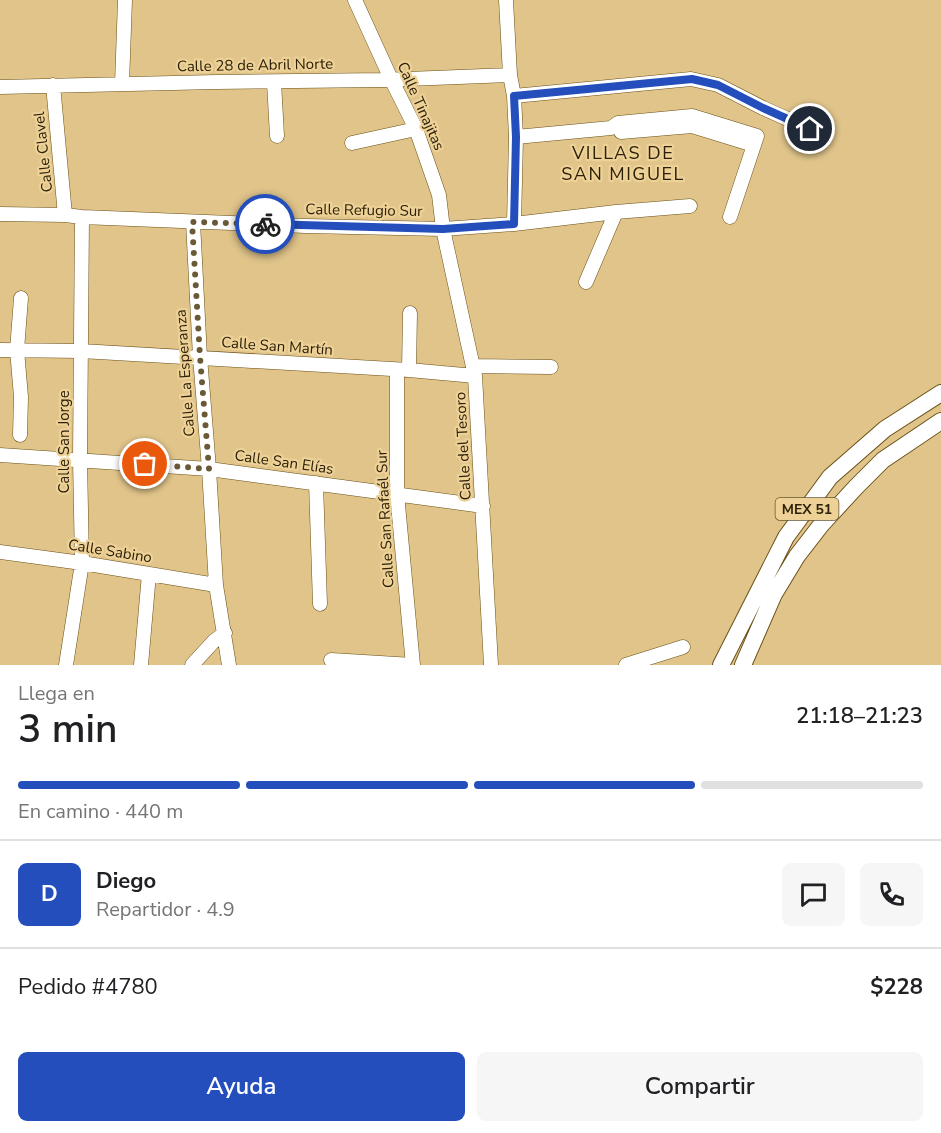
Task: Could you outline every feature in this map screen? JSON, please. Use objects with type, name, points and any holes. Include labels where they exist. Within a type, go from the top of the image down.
[{"type":"main road","name":"MEX 51","points":[[721,665],[786,537],[830,477],[885,429],[941,393]]},
{"type":"main road","name":"MEX 51","points":[[743,665],[774,594],[797,556],[821,525],[884,460],[941,421]]},
{"type":"street","points":[[122,84],[125,0]]},
{"type":"street","name":"Calle Tinajitas","points":[[355,0],[416,129],[439,195],[443,229]]},
{"type":"street","points":[[506,0],[516,137],[514,224]]},
{"type":"street","name":"Calle 28 de Abril Norte","points":[[0,87],[510,75]]},
{"type":"street","points":[[514,96],[692,79],[718,85],[810,129]]},
{"type":"street","points":[[274,82],[277,136]]},
{"type":"street","name":"Calle Clavel","points":[[53,85],[65,215]]},
{"type":"street","points":[[516,137],[692,121],[757,136],[730,217]]},
{"type":"street","points":[[352,143],[416,129]]},
{"type":"street","name":"Calle Refugio Sur","points":[[0,214],[443,229],[690,206]]},
{"type":"street","points":[[586,282],[616,212]]},
{"type":"street","name":"Calle San Jorge","points":[[66,665],[82,563],[80,459],[82,217]]},
{"type":"street","name":"Calle La Esperanza","points":[[192,222],[216,585],[229,665]]},
{"type":"street","name":"Calle del Tesoro","points":[[443,229],[474,371],[491,665]]},
{"type":"street","points":[[20,435],[21,397],[17,350],[21,298]]},
{"type":"street","points":[[403,370],[410,313]]},
{"type":"street","name":"Calle San Martín","points":[[0,350],[81,351],[403,370],[474,371],[551,367]]},
{"type":"street","name":"Calle San Rafaél Sur","points":[[403,370],[397,494],[413,665]]},
{"type":"street","name":"Calle San Elías","points":[[0,454],[209,469],[483,506]]},
{"type":"street","points":[[316,483],[320,604]]},
{"type":"street","name":"Calle Sabino","points":[[0,552],[216,585]]},
{"type":"street","points":[[141,665],[149,574]]},
{"type":"street","points":[[192,665],[214,641],[225,633]]},
{"type":"street","points":[[626,665],[683,647]]},
{"type":"street","points":[[331,660],[413,665]]},
{"type":"way so far","points":[[145,464],[209,469],[192,222],[265,224]]},
{"type":"district","name":"VILLAS DE SAN MIGUEL","points":[[623,163]]},
{"type":"route","points":[[265,224],[443,229],[514,224],[516,137],[514,96],[692,79],[718,85],[810,129]]}]
